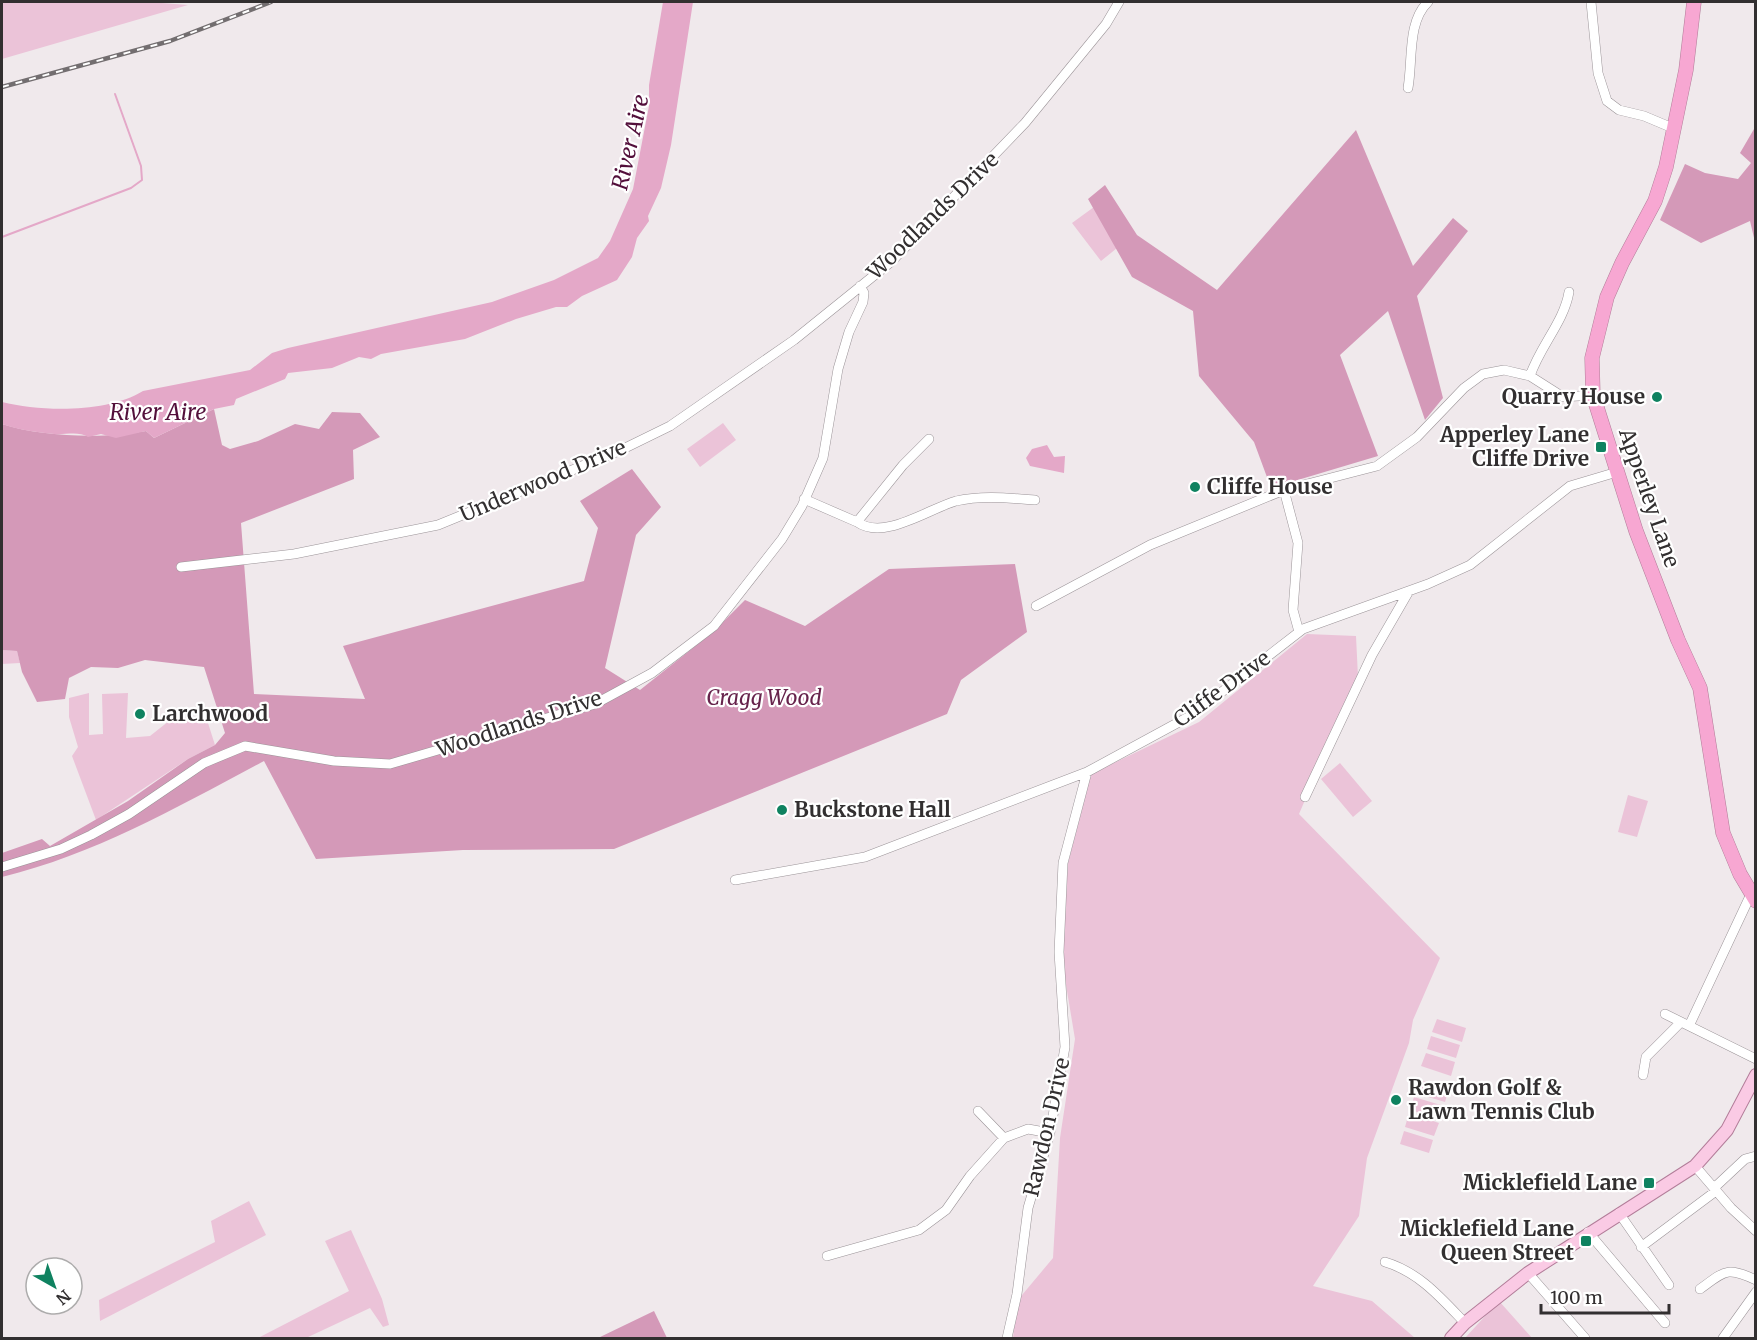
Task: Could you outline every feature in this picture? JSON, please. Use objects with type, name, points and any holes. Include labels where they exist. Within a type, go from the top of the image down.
[{"type":"highway","name":"Apperley Lane","points":[[1695,2],[1675,129],[1655,201],[1607,297],[1592,358],[1593,395],[1648,563],[1700,688],[1723,833],[1753,897]]},
{"type":"main road","points":[[1450,1338],[1465,1323],[1528,1273],[1588,1232],[1695,1166],[1727,1130],[1755,1075]]},
{"type":"street","name":"Woodlands Drive","points":[[2,867],[61,849],[91,835],[129,814],[204,763],[245,746],[334,761],[390,764],[594,704],[652,673],[714,626],[782,539],[804,500],[823,458],[838,369],[849,332],[863,302],[864,293],[860,286],[892,261],[1025,123],[1106,24],[1119,2]]},
{"type":"street","points":[[1408,87],[1415,23],[1421,8],[1428,2]]},
{"type":"street","points":[[1591,2],[1598,73],[1607,101],[1619,110],[1644,116],[1675,129]]},
{"type":"street","name":"Underwood Drive","points":[[181,567],[294,554],[438,525],[610,454],[670,426],[794,340],[860,286]]},
{"type":"street","points":[[1530,376],[1542,345],[1564,311],[1569,292]]},
{"type":"street","points":[[1036,606],[1150,544],[1284,490],[1377,466],[1417,437],[1464,388],[1484,374],[1504,370],[1530,376],[1563,397],[1593,395]]},
{"type":"street","points":[[857,522],[903,465],[929,439]]},
{"type":"street","name":"Cliffe Drive","points":[[735,880],[865,857],[1087,772],[1192,715],[1299,632],[1409,591],[1470,565],[1570,486],[1617,472]]},
{"type":"street","points":[[1284,490],[1298,543],[1293,610],[1299,632]]},
{"type":"street","points":[[804,500],[873,529],[927,514],[956,501],[989,497],[1035,500]]},
{"type":"street","points":[[1305,797],[1372,655],[1409,591]]},
{"type":"street","name":"Rawdon Drive","points":[[1007,1338],[1017,1294],[1028,1208],[1050,1133],[1065,1047],[1059,952],[1063,863],[1087,772]]},
{"type":"street","points":[[1642,1075],[1646,1058],[1685,1024],[1753,897]]},
{"type":"street","points":[[1665,1014],[1755,1059]]},
{"type":"street","points":[[978,1111],[1004,1138]]},
{"type":"street","points":[[827,1256],[919,1230],[946,1210],[970,1176],[1004,1138],[1028,1130],[1050,1133]]},
{"type":"street","points":[[1641,1247],[1715,1190],[1744,1160],[1755,1156]]},
{"type":"street","points":[[1695,1166],[1755,1231]]},
{"type":"street","points":[[1618,1213],[1669,1286]]},
{"type":"street","points":[[1588,1232],[1665,1323]]},
{"type":"street","points":[[1385,1262],[1403,1267],[1417,1276],[1465,1323]]},
{"type":"street","points":[[1700,1289],[1722,1273],[1737,1271],[1755,1280]]},
{"type":"street","points":[[1528,1273],[1585,1338]]},
{"type":"street","points":[[1723,1338],[1755,1292]]},
{"type":"shaded area","points":[[2,2],[149,2],[188,5],[2,59]]},
{"type":"shaded area","points":[[1094,207],[1122,244],[1101,261],[1072,223]]},
{"type":"shaded area","points":[[723,423],[736,440],[700,467],[687,449]]},
{"type":"shaded area","points":[[1307,634],[1356,636],[1358,677],[1299,814],[1440,958],[1413,1020],[1409,1043],[1367,1158],[1359,1216],[1313,1286],[1372,1301],[1415,1338],[1013,1338],[1017,1301],[1053,1258],[1060,1138],[1075,1039],[1062,961],[1068,863],[1091,774],[1199,722]]},
{"type":"shaded area","points":[[2,650],[17,651],[20,663],[2,664]]},
{"type":"shaded area","points":[[89,693],[89,735],[103,734],[102,694],[128,693],[126,738],[150,736],[169,721],[181,716],[208,723],[215,745],[188,759],[96,820],[72,756],[78,747],[69,717],[69,698]]},
{"type":"shaded area","points":[[1340,763],[1372,801],[1353,817],[1321,779]]},
{"type":"shaded area","points":[[1628,795],[1648,801],[1637,837],[1618,832]]},
{"type":"shaded area","points":[[1437,1019],[1466,1028],[1462,1042],[1432,1032]]},
{"type":"shaded area","points":[[1431,1036],[1460,1045],[1456,1058],[1427,1049]]},
{"type":"shaded area","points":[[1426,1053],[1455,1062],[1451,1076],[1421,1066]]},
{"type":"shaded area","points":[[1420,1080],[1449,1089],[1445,1102],[1415,1093]]},
{"type":"shaded area","points":[[1414,1097],[1444,1106],[1440,1119],[1410,1110]]},
{"type":"shaded area","points":[[1409,1113],[1439,1123],[1434,1136],[1405,1127]]},
{"type":"shaded area","points":[[1404,1131],[1433,1140],[1429,1153],[1400,1144]]},
{"type":"shaded area","points":[[249,1201],[266,1235],[100,1321],[99,1300],[215,1242],[211,1221]]},
{"type":"shaded area","points":[[351,1230],[382,1299],[389,1325],[383,1327],[370,1308],[306,1338],[258,1338],[349,1291],[325,1241]]},
{"type":"shaded area","points":[[1499,1301],[1532,1338],[1465,1338]]},
{"type":"green space","points":[[1754,129],[1755,242],[1750,221],[1701,243],[1660,220],[1685,164],[1705,173],[1738,179],[1751,163],[1740,153]]},
{"type":"green space","points":[[1356,130],[1413,266],[1453,218],[1468,231],[1417,296],[1443,398],[1425,420],[1388,311],[1340,355],[1378,456],[1271,488],[1254,442],[1199,376],[1193,311],[1132,277],[1088,199],[1105,185],[1137,235],[1217,290]]},
{"type":"green space","name":"Cragg Wood","points":[[214,409],[222,445],[230,449],[258,441],[295,424],[319,429],[332,412],[360,413],[380,437],[353,450],[354,479],[241,523],[254,694],[365,699],[343,646],[584,581],[598,528],[580,501],[632,469],[661,507],[636,535],[605,668],[640,690],[713,632],[745,600],[805,626],[889,569],[1015,564],[1027,632],[961,680],[947,714],[614,849],[463,850],[316,859],[264,761],[104,842],[71,856],[2,877],[2,853],[42,839],[50,846],[128,801],[188,759],[215,745],[225,733],[204,667],[145,660],[118,668],[91,667],[69,678],[65,699],[37,702],[22,672],[17,651],[2,650],[2,424],[35,432],[93,436],[146,431],[154,438]]},
{"type":"green space","points":[[654,1311],[667,1338],[598,1338]]},
{"type":"water","name":"River Aire","points":[[663,2],[693,2],[671,145],[661,188],[648,216],[649,221],[637,238],[632,257],[617,280],[582,296],[567,307],[556,307],[516,319],[465,339],[381,354],[371,359],[359,357],[332,368],[288,373],[285,379],[236,399],[234,405],[214,409],[154,438],[146,431],[116,438],[101,434],[88,437],[76,434],[34,432],[2,424],[2,402],[36,408],[93,407],[128,398],[143,391],[250,370],[272,353],[492,302],[554,280],[598,258],[610,241],[633,189],[649,106],[649,85]]},
{"type":"water","points":[[1047,445],[1054,457],[1065,456],[1064,473],[1030,466],[1026,458],[1032,449]]},
{"type":"waterway","points":[[2,237],[131,188],[142,180],[141,166],[115,94]]},
{"type":"railway","points":[[2,87],[170,41],[271,2]]},
{"type":"place","name":"Quarry House","points":[[1657,397]]},
{"type":"place","name":"Apperley Lane Cliffe Drive","points":[[1601,447]]},
{"type":"place","name":"Cliffe House","points":[[1195,487]]},
{"type":"place","name":"Larchwood","points":[[140,714]]},
{"type":"place","name":"Buckstone Hall","points":[[782,810]]},
{"type":"place","name":"Rawdon Golf & Lawn Tennis Club","points":[[1396,1100]]},
{"type":"place","name":"Micklefield Lane","points":[[1649,1183]]},
{"type":"place","name":"Micklefield Lane Queen Street","points":[[1586,1241]]}]
